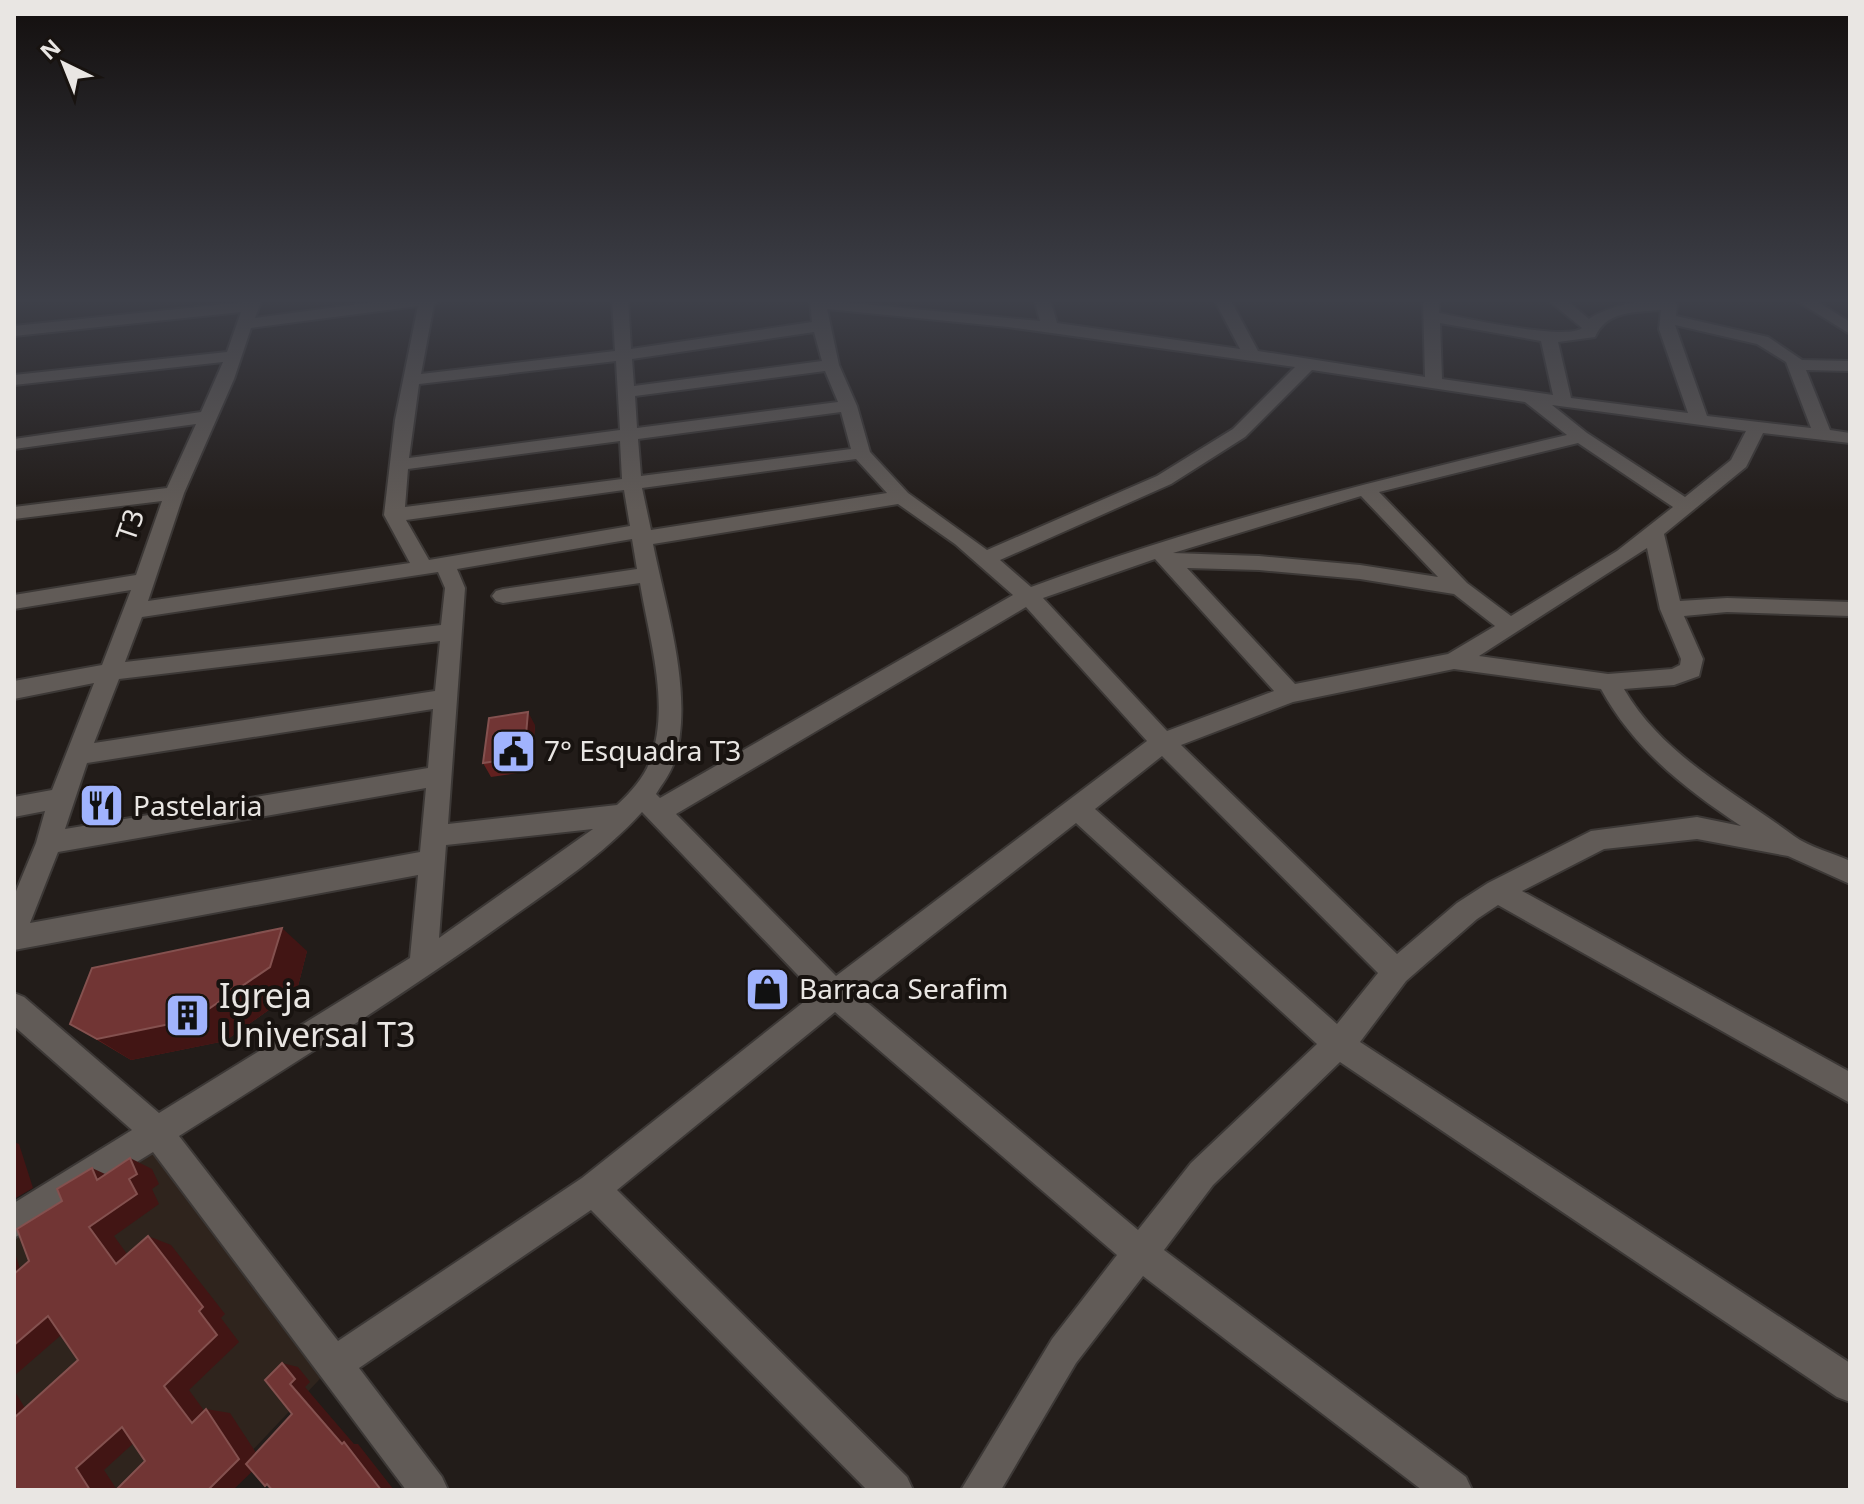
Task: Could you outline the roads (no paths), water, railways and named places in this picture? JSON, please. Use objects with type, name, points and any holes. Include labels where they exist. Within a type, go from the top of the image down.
[{"type":"street","points":[[14,380],[113,369]]},
{"type":"street","name":"T3","points":[[14,928],[49,843],[61,798],[134,611],[174,493],[228,369]]},
{"type":"street","points":[[414,369],[398,465],[394,515],[455,588],[423,965]]},
{"type":"street","points":[[412,380],[503,369]]},
{"type":"street","points":[[624,369],[632,483],[670,692],[668,732],[662,763],[641,808]]},
{"type":"street","points":[[626,392],[799,369]]},
{"type":"street","points":[[833,369],[848,406],[861,453],[901,497],[985,559],[1028,596],[1163,742],[1396,972]]},
{"type":"street","points":[[985,559],[1164,480],[1239,433],[1303,369]]},
{"type":"street","points":[[1342,369],[1850,438]]},
{"type":"street","points":[[1434,369],[1434,383]]},
{"type":"street","points":[[1555,369],[1563,401]]},
{"type":"street","points":[[1681,369],[1699,419]]},
{"type":"street","points":[[1797,369],[1823,435]]},
{"type":"street","points":[[1529,396],[1581,437],[1685,506]]},
{"type":"street","points":[[398,465],[848,406]]},
{"type":"street","points":[[14,444],[206,417]]},
{"type":"street","points":[[1454,661],[1624,556],[1739,463],[1757,427]]},
{"type":"street","points":[[14,1222],[423,965],[641,808],[1028,596],[1164,556],[1365,489],[1581,437]]},
{"type":"street","points":[[394,515],[861,453]]},
{"type":"street","points":[[1365,489],[1460,588],[1510,626]]},
{"type":"street","points":[[14,513],[174,493]]},
{"type":"street","points":[[134,611],[901,497]]},
{"type":"street","points":[[334,1364],[593,1189],[835,994],[1163,742],[1290,694],[1454,661],[1608,682],[1674,677],[1691,670],[1692,659],[1671,609],[1653,531]]},
{"type":"street","points":[[1164,556],[1360,572],[1460,588]]},
{"type":"street","points":[[1164,556],[1290,694]]},
{"type":"street","points":[[503,596],[648,575]]},
{"type":"street","points":[[14,602],[142,581]]},
{"type":"street","points":[[1671,609],[1727,605],[1850,609]]},
{"type":"street","points":[[14,690],[109,672],[450,632]]},
{"type":"street","points":[[1608,682],[1620,707],[1679,768],[1792,846],[1849,870]]},
{"type":"street","points":[[79,755],[445,698]]},
{"type":"street","points":[[49,843],[438,776]]},
{"type":"street","points":[[14,807],[61,798]]},
{"type":"street","points":[[14,938],[432,848],[641,808]]},
{"type":"street","points":[[641,808],[835,994],[1140,1253],[1453,1490]]},
{"type":"street","points":[[1077,808],[1338,1044],[1850,1384]]},
{"type":"street","points":[[980,1490],[1064,1351],[1202,1174],[1338,1044],[1396,972],[1497,891],[1600,839],[1697,828],[1792,846]]},
{"type":"street","points":[[1497,891],[1850,1088]]},
{"type":"street","points":[[14,1007],[157,1132],[429,1490]]},
{"type":"street","points":[[593,1189],[894,1490]]},
{"type":"place","name":"7° Esquadra T3","points":[[513,751]]},
{"type":"place","name":"Pastelaria","points":[[102,806]]},
{"type":"place","name":"Barraca Serafim","points":[[768,989]]},
{"type":"place","name":"Igreja Universal T3","points":[[188,1016]]}]
